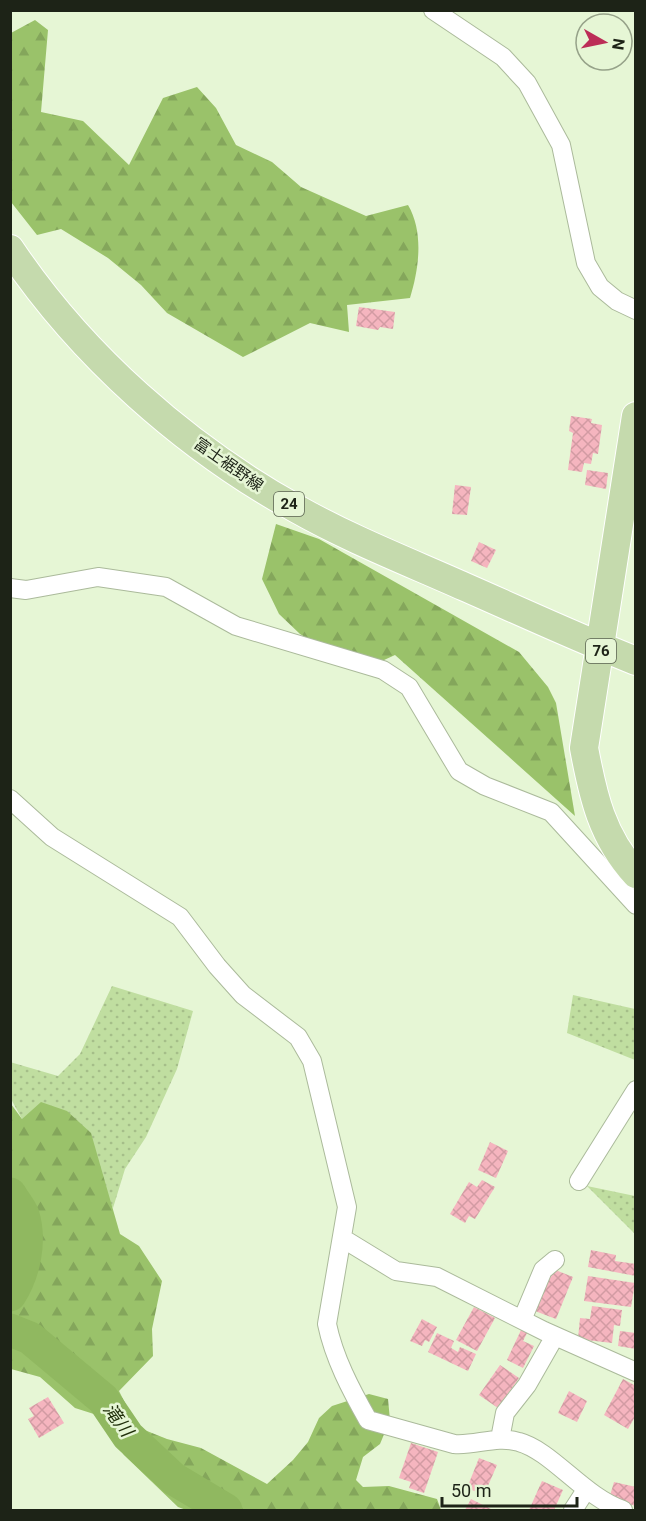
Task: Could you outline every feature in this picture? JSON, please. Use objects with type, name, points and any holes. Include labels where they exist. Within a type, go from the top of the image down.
[{"type":"main road","name":"富士裾野線","points":[[10,249],[26,272],[79,335],[133,391],[216,457],[297,509],[636,661]]},
{"type":"main road","name":"76","points":[[636,416],[584,748],[593,800],[612,842],[636,874]]},
{"type":"street","points":[[433,10],[503,57],[527,83],[561,145],[585,262],[600,287],[617,301],[636,310]]},
{"type":"street","points":[[10,588],[26,590],[98,577],[166,587],[236,626],[383,670],[409,687],[459,771],[485,786],[550,812],[636,905]]},
{"type":"street","points":[[10,799],[52,837],[180,917],[217,966],[243,995],[298,1037],[312,1061],[347,1207],[327,1324],[330,1338],[349,1386],[368,1420],[454,1444],[466,1445],[500,1439],[520,1442],[608,1505],[623,1510]]},
{"type":"street","points":[[579,1181],[636,1090]]},
{"type":"street","points":[[342,1238],[396,1271],[437,1277],[555,1336],[636,1372]]},
{"type":"street","points":[[522,1320],[543,1270],[555,1260]]},
{"type":"street","points":[[500,1439],[505,1413],[527,1385],[555,1336]]},
{"type":"street","points":[[573,1510],[586,1490]]},
{"type":"green space","points":[[35,20],[48,30],[41,112],[83,121],[129,165],[163,98],[197,87],[216,108],[236,145],[272,162],[301,187],[366,216],[408,205],[418,239],[418,263],[410,298],[347,305],[349,332],[310,323],[243,357],[167,313],[141,285],[108,258],[61,229],[37,235],[11,202],[11,33]]},
{"type":"green space","points":[[276,524],[319,539],[519,652],[548,687],[556,703],[575,816],[395,655],[360,671],[300,634],[279,614],[262,579]]},
{"type":"green space","points":[[112,986],[193,1011],[177,1069],[146,1137],[125,1169],[113,1208],[100,1186],[22,1119],[11,1099],[10,1062],[58,1076],[80,1054]]},
{"type":"green space","points":[[573,995],[635,1009],[635,1060],[567,1033]]},
{"type":"green space","points":[[41,1102],[67,1111],[91,1133],[120,1234],[139,1246],[162,1281],[152,1329],[153,1356],[119,1391],[137,1427],[167,1439],[201,1448],[267,1484],[293,1460],[308,1442],[319,1418],[332,1406],[369,1394],[388,1399],[390,1420],[380,1444],[363,1457],[356,1480],[363,1487],[389,1486],[437,1499],[441,1510],[186,1510],[178,1507],[124,1455],[97,1415],[75,1408],[40,1377],[11,1369],[11,1104],[22,1119]]},
{"type":"green space","points":[[587,1186],[635,1196],[635,1234]]},
{"type":"building","points":[[359,307],[395,312],[393,329],[380,327],[378,330],[356,326]]},
{"type":"building","points":[[571,416],[592,419],[591,423],[602,425],[598,454],[593,453],[591,464],[584,463],[582,472],[568,470],[573,433],[569,431]]},
{"type":"building","points":[[587,470],[608,473],[606,489],[585,485]]},
{"type":"building","points":[[455,485],[471,487],[467,515],[452,514]]},
{"type":"building","points":[[479,542],[496,550],[487,568],[471,561]]},
{"type":"building","points":[[490,1142],[508,1151],[496,1178],[478,1170]]},
{"type":"building","points":[[482,1180],[495,1187],[475,1219],[469,1216],[465,1223],[450,1214],[469,1182],[477,1187]]},
{"type":"building","points":[[591,1250],[616,1255],[615,1261],[636,1264],[636,1276],[588,1267]]},
{"type":"building","points":[[553,1269],[573,1277],[556,1319],[535,1311]]},
{"type":"building","points":[[588,1276],[635,1283],[631,1307],[584,1301]]},
{"type":"building","points":[[592,1306],[622,1310],[620,1326],[614,1325],[612,1343],[578,1339],[580,1318],[590,1319]]},
{"type":"building","points":[[474,1307],[495,1318],[477,1351],[456,1340]]},
{"type":"building","points":[[422,1319],[437,1327],[429,1342],[425,1340],[422,1346],[410,1341]]},
{"type":"building","points":[[521,1330],[527,1333],[523,1341],[534,1346],[523,1368],[507,1360]]},
{"type":"building","points":[[620,1331],[636,1333],[636,1349],[618,1346]]},
{"type":"building","points":[[437,1333],[454,1341],[451,1348],[458,1352],[460,1347],[476,1354],[468,1371],[428,1352]]},
{"type":"building","points":[[500,1365],[519,1378],[498,1408],[479,1395]]},
{"type":"building","points":[[623,1379],[636,1386],[636,1415],[628,1429],[604,1415]]},
{"type":"building","points":[[569,1391],[587,1401],[577,1422],[558,1413]]},
{"type":"building","points":[[48,1397],[64,1423],[39,1438],[28,1419],[34,1416],[29,1408]]},
{"type":"building","points":[[411,1443],[438,1452],[424,1493],[409,1488],[411,1482],[399,1478]]},
{"type":"building","points":[[479,1458],[497,1465],[484,1495],[467,1488]]},
{"type":"building","points":[[542,1481],[563,1490],[554,1510],[529,1510]]},
{"type":"building","points":[[614,1482],[636,1487],[636,1506],[609,1499]]},
{"type":"building","points":[[471,1499],[493,1510],[465,1510]]},
{"type":"waterway","name":"滝川","points":[[10,1194],[23,1215],[26,1235],[25,1256],[19,1277],[10,1295]]},
{"type":"waterway","name":"滝川","points":[[10,1330],[30,1338],[103,1399],[128,1436],[174,1479],[226,1510]]}]
